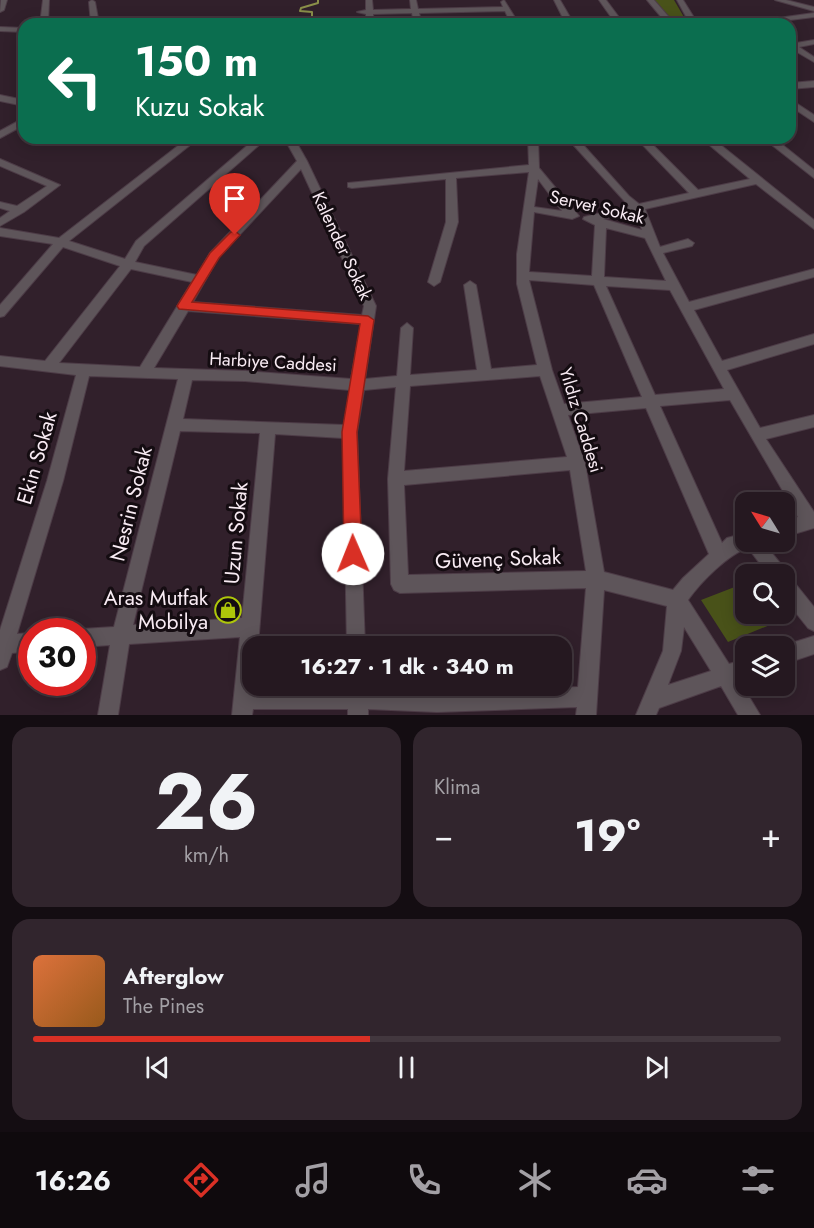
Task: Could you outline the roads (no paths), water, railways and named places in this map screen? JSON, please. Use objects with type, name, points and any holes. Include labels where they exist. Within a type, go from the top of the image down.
[{"type":"street","points":[[0,10],[4,0]]},
{"type":"street","points":[[44,18],[46,0]]},
{"type":"street","points":[[368,18],[365,12],[369,0]]},
{"type":"street","points":[[413,0],[417,18]]},
{"type":"street","points":[[503,0],[512,18]]},
{"type":"street","points":[[557,0],[567,18]]},
{"type":"street","points":[[602,0],[616,18]]},
{"type":"street","points":[[650,0],[665,18]]},
{"type":"street","points":[[680,0],[690,18]]},
{"type":"street","points":[[778,0],[814,9]]},
{"type":"street","points":[[92,2],[94,18]]},
{"type":"street","points":[[365,12],[461,13],[507,9]]},
{"type":"street","points":[[789,18],[814,15]]},
{"type":"street","points":[[0,29],[18,30]]},
{"type":"street","points":[[796,45],[814,42]]},
{"type":"street","points":[[796,49],[814,60]]},
{"type":"street","points":[[796,86],[814,84]]},
{"type":"street","points":[[0,98],[18,102]]},
{"type":"street","points":[[796,106],[814,119]]},
{"type":"street","points":[[0,135],[18,124]]},
{"type":"street","points":[[0,313],[61,242],[186,144]]},
{"type":"street","points":[[50,366],[128,264],[140,244],[255,144]]},
{"type":"street","name":"Kalender Sokak","points":[[293,144],[370,306],[350,432],[356,636]]},
{"type":"street","name":"Yıldız Caddesi","points":[[533,144],[534,168],[523,254],[523,284],[545,370],[577,463],[596,579],[587,706]]},
{"type":"street","points":[[577,144],[625,198],[639,209],[649,236],[756,435],[812,521],[795,526]]},
{"type":"street","points":[[647,144],[696,194]]},
{"type":"street","points":[[713,144],[814,226]]},
{"type":"street","points":[[775,144],[814,175]]},
{"type":"street","points":[[144,374],[214,256],[302,161]]},
{"type":"street","points":[[0,223],[54,185],[3,166]]},
{"type":"street","points":[[352,185],[534,168],[572,216]]},
{"type":"street","points":[[434,282],[452,222],[451,177]]},
{"type":"street","points":[[719,557],[597,281],[595,221],[758,180]]},
{"type":"street","points":[[0,205],[20,210]]},
{"type":"street","name":"Servet Sokak","points":[[537,210],[595,221],[649,236]]},
{"type":"street","points":[[0,232],[61,242],[128,264],[200,280]]},
{"type":"street","points":[[657,251],[688,243]]},
{"type":"street","points":[[687,307],[814,273]]},
{"type":"street","points":[[523,276],[675,286]]},
{"type":"street","points":[[470,285],[485,375]]},
{"type":"street","points":[[183,306],[368,320]]},
{"type":"street","points":[[407,327],[396,479],[577,463]]},
{"type":"street","points":[[720,367],[814,339]]},
{"type":"street","name":"Harbiye Caddesi","points":[[0,361],[84,371],[186,376],[245,376],[357,386],[545,370]]},
{"type":"street","name":"Ekin Sokak","points":[[1,649],[55,481],[84,371]]},
{"type":"street","name":"Nesrin Sokak","points":[[108,715],[121,636],[186,376]]},
{"type":"street","points":[[559,410],[734,394]]},
{"type":"street","points":[[756,435],[810,422]]},
{"type":"street","points":[[175,425],[350,432]]},
{"type":"street","name":"Uzun Sokak","points":[[243,707],[268,427]]},
{"type":"street","name":"Güvenç Sokak","points":[[396,479],[400,584],[596,579],[677,600]]},
{"type":"street","points":[[648,708],[672,651],[677,600],[688,584],[735,544]]},
{"type":"street","points":[[761,552],[770,564]]},
{"type":"street","points":[[795,597],[814,622]]},
{"type":"street","points":[[677,600],[750,715]]},
{"type":"street","points":[[96,637],[250,627]]},
{"type":"street","points":[[1,649],[18,645]]},
{"type":"street","points":[[795,651],[814,645]]},
{"type":"street","points":[[648,708],[735,672]]},
{"type":"street","points":[[243,707],[357,700],[587,706]]},
{"type":"waterway","points":[[312,18],[312,12],[300,11],[301,8],[318,3],[318,0]]},
{"type":"place","name":"Aras Mutfak Mobilya","points":[[228,610]]}]
